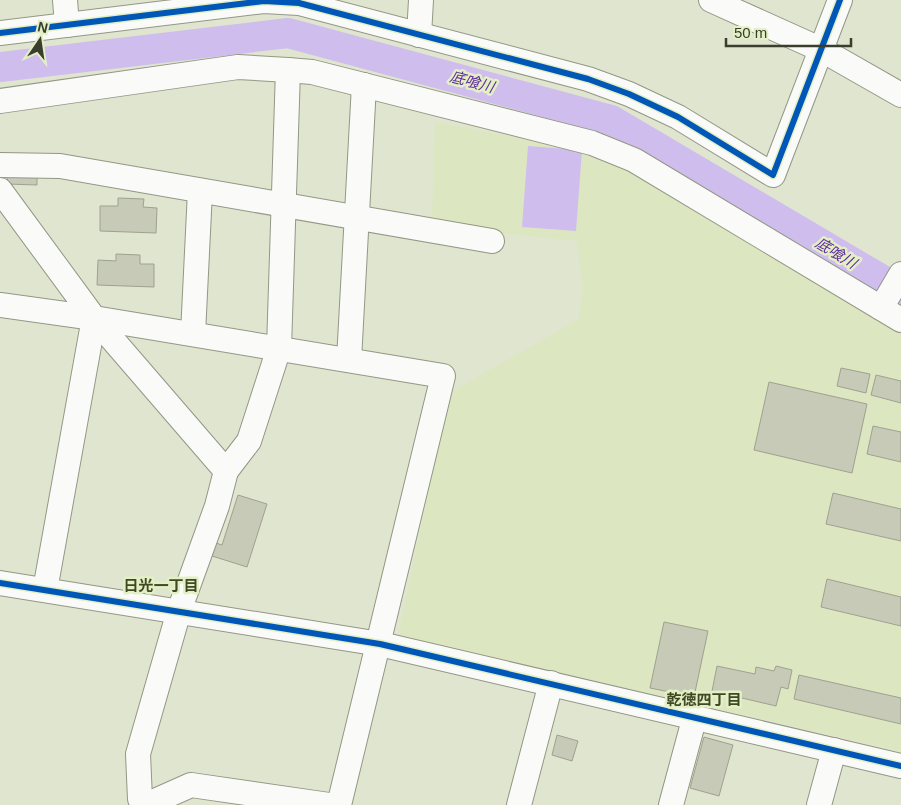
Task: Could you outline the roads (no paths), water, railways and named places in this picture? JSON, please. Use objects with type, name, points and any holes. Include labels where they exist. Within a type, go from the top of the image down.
[{"type":"street","points":[[65,0],[67,25]]},
{"type":"street","points":[[419,35],[421,0]]},
{"type":"street","points":[[712,0],[822,50],[901,96]]},
{"type":"street","points":[[0,33],[264,1],[299,3],[588,79],[629,94],[678,117],[773,175],[840,0]]},
{"type":"street","points":[[0,101],[238,67],[312,72],[592,143],[634,160],[901,320]]},
{"type":"street","points":[[288,70],[278,348],[249,441],[226,471],[217,506],[178,611],[138,754],[140,799],[145,805],[191,785],[329,805]]},
{"type":"street","points":[[349,360],[364,85]]},
{"type":"street","points":[[0,165],[60,166],[492,241]]},
{"type":"street","points":[[0,190],[94,318],[226,471]]},
{"type":"street","points":[[193,334],[200,191]]},
{"type":"street","points":[[881,308],[901,274]]},
{"type":"street","points":[[0,305],[94,318],[443,376],[380,644],[339,805]]},
{"type":"street","points":[[45,590],[94,318]]},
{"type":"street","points":[[0,583],[380,644],[695,716],[901,766]]},
{"type":"street","points":[[519,805],[551,683]]},
{"type":"street","points":[[671,805],[695,716]]},
{"type":"street","points":[[819,805],[834,750]]},
{"type":"waterway","name":"底喰川","points":[[0,67],[288,33],[611,120],[901,291]]},
{"type":"waterway","points":[[602,136],[611,120]]},
{"type":"district","name":"日光一丁目","points":[[161,586]]},
{"type":"district","name":"乾徳四丁目","points":[[704,700]]}]
